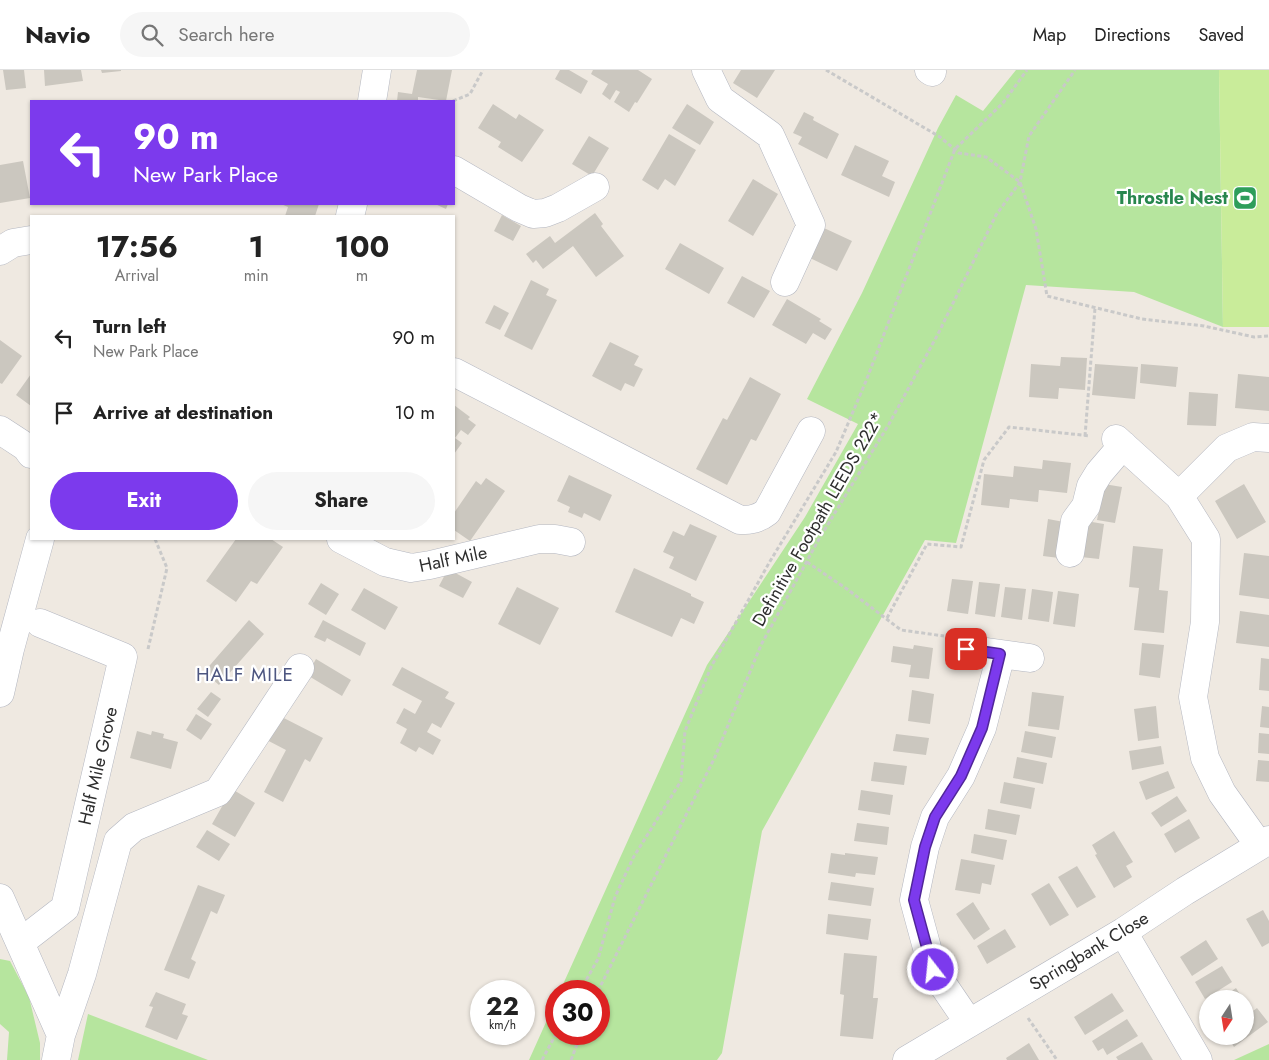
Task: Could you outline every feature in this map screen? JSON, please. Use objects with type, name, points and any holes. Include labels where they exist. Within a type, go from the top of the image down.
[{"type":"street","points":[[372,100],[377,70]]},
{"type":"street","points":[[706,70],[720,99],[770,135],[811,225],[785,282]]},
{"type":"street","points":[[455,171],[519,208],[533,214],[545,213],[558,208],[595,187]]},
{"type":"street","points":[[0,251],[13,244],[30,240]]},
{"type":"street","points":[[455,373],[740,520],[750,520],[760,517],[767,512],[811,432]]},
{"type":"street","points":[[0,430],[26,447],[30,453]]},
{"type":"street","points":[[1179,496],[1226,448],[1254,437],[1269,438]]},
{"type":"street","points":[[1070,553],[1075,521],[1086,506],[1091,486],[1119,442],[1179,496],[1206,539],[1204,622],[1193,698],[1205,758],[1222,793],[1264,842]]},
{"type":"street","name":"Half Mile","points":[[343,540],[385,562],[410,568],[539,539],[571,542]]},
{"type":"street","points":[[0,693],[5,648],[40,540]]},
{"type":"street","name":"Half Mile Grove","points":[[20,942],[65,908],[123,657],[40,623]]},
{"type":"street","points":[[966,649],[1030,658]]},
{"type":"street","points":[[969,1023],[933,970],[914,900],[925,847],[935,817],[961,776],[982,728],[1000,654]]},
{"type":"street","points":[[58,1048],[82,974],[118,841],[134,827],[218,792],[300,668]]},
{"type":"street","name":"Springbank Close","points":[[907,1060],[1123,932],[1264,842]]},
{"type":"street","points":[[2,906],[20,942],[58,1048]]},
{"type":"street","points":[[1123,932],[1198,1060]]},
{"type":"path","points":[[455,100],[470,94],[483,70]]},
{"type":"path","points":[[826,70],[940,137],[959,153],[986,157],[1020,182],[1036,229],[1047,296],[1142,319],[1204,326],[1254,336],[1269,336]]},
{"type":"path","name":"Definitive Footpath LEEDS 222*","points":[[604,980],[715,757],[761,645],[916,375],[996,215],[1020,182],[1029,136],[1074,70]]},
{"type":"path","points":[[1086,436],[1095,308]]},
{"type":"path","points":[[887,618],[927,544],[961,547],[984,460],[1009,427],[1119,442]]},
{"type":"path","points":[[807,562],[887,618],[901,630],[966,639],[966,649]]},
{"type":"path","points":[[1013,997],[1057,1060]]},
{"type":"path","points":[[542,1060],[550,1045]]},
{"type":"path","points":[[571,1060],[577,1045]]},
{"type":"green space","points":[[1016,70],[1219,70],[1223,327],[1134,292],[1026,285],[956,543],[925,540],[762,831],[722,1053],[717,1060],[529,1060],[545,1024],[545,1045],[610,1045],[610,980],[565,980],[707,665],[805,517],[858,424],[807,399],[862,293],[938,128],[956,95],[983,111]]},
{"type":"green space","name":"Throstle Nest","points":[[1219,70],[1269,70],[1269,327],[1223,327]]},
{"type":"green space","points":[[0,959],[10,961],[29,997],[40,1043],[40,1060],[7,1060],[9,1032],[0,1024]]},
{"type":"green space","points":[[88,1014],[208,1060],[78,1060]]},
{"type":"green space","points":[[1269,1044],[1269,1060],[1234,1060]]},
{"type":"building","points":[[3,70],[24,70],[26,88],[6,90]]},
{"type":"building","points":[[44,70],[81,70],[83,81],[45,86]]},
{"type":"building","points":[[101,70],[121,70],[121,71],[102,73]]},
{"type":"building","points":[[417,70],[452,70],[446,100],[418,97],[418,100],[397,100],[398,92],[412,94]]},
{"type":"building","points":[[560,70],[569,70],[588,81],[581,94],[555,79]]},
{"type":"building","points":[[593,70],[638,70],[652,79],[629,112],[614,102],[620,92],[616,90],[610,100],[602,94],[608,84],[591,74]]},
{"type":"building","points":[[741,70],[775,70],[757,98],[733,83]]},
{"type":"building","points":[[493,104],[516,119],[519,114],[544,130],[522,162],[498,147],[501,142],[478,128]]},
{"type":"building","points":[[687,104],[714,122],[700,145],[672,128]]},
{"type":"building","points":[[804,112],[814,117],[813,120],[839,134],[827,159],[798,144],[802,137],[793,133]]},
{"type":"building","points":[[669,134],[696,150],[675,186],[665,179],[658,190],[642,180]]},
{"type":"building","points":[[589,136],[609,148],[592,176],[572,164]]},
{"type":"building","points":[[855,145],[889,161],[882,176],[895,182],[889,197],[841,175]]},
{"type":"building","points":[[23,161],[30,198],[0,203],[0,165]]},
{"type":"building","points":[[753,179],[778,194],[753,236],[728,221]]},
{"type":"building","points":[[283,205],[319,205],[315,215],[285,215],[288,207]]},
{"type":"building","points":[[437,205],[448,205],[446,209]]},
{"type":"building","points":[[595,213],[603,224],[601,226],[624,256],[596,277],[573,246],[543,269],[536,260],[533,263],[526,254],[550,236],[555,243]]},
{"type":"building","points":[[502,215],[521,226],[513,241],[494,231]]},
{"type":"building","points":[[824,228],[852,241],[837,271],[810,258]]},
{"type":"building","points":[[680,243],[724,268],[709,294],[665,269]]},
{"type":"building","points":[[742,276],[770,291],[754,318],[727,303]]},
{"type":"building","points":[[531,280],[549,289],[546,295],[557,300],[532,350],[504,336]]},
{"type":"building","points":[[787,299],[821,319],[819,321],[832,329],[825,340],[813,333],[806,344],[772,325]]},
{"type":"building","points":[[494,305],[509,313],[500,330],[485,323]]},
{"type":"building","points":[[0,340],[22,356],[2,384],[0,383]]},
{"type":"building","points":[[610,342],[639,356],[634,365],[643,369],[634,387],[625,383],[621,391],[592,376]]},
{"type":"building","points":[[1061,357],[1087,358],[1085,390],[1059,388],[1058,399],[1029,397],[1031,364],[1060,366]]},
{"type":"building","points":[[1095,364],[1138,367],[1135,399],[1092,395]]},
{"type":"building","points":[[1141,364],[1178,367],[1176,387],[1140,383]]},
{"type":"building","points":[[1238,374],[1269,377],[1269,411],[1235,408]]},
{"type":"building","points":[[30,375],[30,405],[16,395]]},
{"type":"building","points":[[750,377],[781,394],[756,441],[751,439],[727,485],[696,469],[723,418],[727,420]]},
{"type":"building","points":[[1189,392],[1218,394],[1216,426],[1187,425]]},
{"type":"building","points":[[455,406],[470,417],[468,419],[476,425],[468,435],[461,430],[455,438]]},
{"type":"building","points":[[455,438],[462,443],[455,453]]},
{"type":"building","points":[[1043,460],[1071,463],[1067,493],[1039,490],[1038,502],[1010,499],[1009,508],[981,505],[984,474],[1013,477],[1014,466],[1042,469]]},
{"type":"building","points":[[569,475],[612,495],[600,521],[584,513],[582,518],[568,512],[570,507],[557,501]]},
{"type":"building","points":[[486,478],[505,491],[470,541],[455,531],[455,512],[476,481],[481,485]]},
{"type":"building","points":[[1104,484],[1122,487],[1115,523],[1097,520]]},
{"type":"building","points":[[1244,484],[1266,522],[1237,539],[1215,501]]},
{"type":"building","points":[[1048,519],[1064,522],[1059,558],[1043,556]]},
{"type":"building","points":[[1086,521],[1104,524],[1099,559],[1081,557]]},
{"type":"building","points":[[690,524],[717,536],[696,581],[669,568],[674,557],[663,552],[673,531],[684,536]]},
{"type":"building","points":[[235,540],[272,540],[283,547],[257,584],[251,581],[236,602],[206,581]]},
{"type":"building","points":[[1133,546],[1163,549],[1159,590],[1168,591],[1164,633],[1134,630],[1139,588],[1129,587]]},
{"type":"building","points":[[1244,553],[1269,556],[1269,599],[1239,595]]},
{"type":"building","points":[[634,568],[691,594],[691,596],[704,602],[694,624],[681,618],[672,637],[615,612]]},
{"type":"building","points":[[448,569],[472,582],[463,598],[439,586]]},
{"type":"building","points":[[952,579],[973,581],[968,614],[947,611]]},
{"type":"building","points":[[979,582],[1000,584],[995,617],[975,614]]},
{"type":"building","points":[[321,583],[339,594],[326,615],[308,604]]},
{"type":"building","points":[[517,587],[559,608],[540,645],[498,624]]},
{"type":"building","points":[[1005,587],[1026,589],[1022,620],[1001,617]]},
{"type":"building","points":[[364,588],[398,607],[385,630],[351,610]]},
{"type":"building","points":[[1032,589],[1053,592],[1049,622],[1028,619]]},
{"type":"building","points":[[1058,591],[1079,594],[1075,627],[1053,624]]},
{"type":"building","points":[[1240,611],[1269,615],[1269,647],[1236,643]]},
{"type":"building","points":[[249,620],[264,634],[219,685],[204,672]]},
{"type":"building","points":[[323,620],[366,643],[360,656],[327,638],[325,642],[314,637]]},
{"type":"building","points":[[1142,643],[1164,645],[1160,678],[1139,675]]},
{"type":"building","points":[[914,645],[933,648],[929,679],[909,677],[911,665],[891,662],[893,646],[913,649]]},
{"type":"building","points":[[1261,658],[1269,659],[1269,691],[1259,690]]},
{"type":"building","points":[[316,659],[351,680],[342,696],[307,675]]},
{"type":"building","points":[[402,667],[449,692],[445,698],[455,703],[441,728],[432,723],[427,732],[441,740],[433,755],[419,747],[416,752],[400,743],[407,729],[396,723],[404,708],[415,714],[422,701],[392,685]]},
{"type":"building","points":[[912,690],[934,694],[930,724],[908,721]]},
{"type":"building","points":[[211,692],[221,699],[208,717],[197,709]]},
{"type":"building","points":[[1032,692],[1064,696],[1059,730],[1028,726]]},
{"type":"building","points":[[1156,706],[1159,738],[1138,741],[1134,709]]},
{"type":"building","points":[[1262,706],[1269,707],[1269,728],[1260,727]]},
{"type":"building","points":[[274,713],[323,738],[310,762],[305,759],[283,802],[264,792],[286,750],[261,737]]},
{"type":"building","points":[[196,714],[212,724],[201,740],[186,730]]},
{"type":"building","points":[[137,731],[151,735],[152,731],[164,734],[163,738],[178,742],[171,769],[130,758]]},
{"type":"building","points":[[1025,731],[1056,737],[1052,758],[1021,752]]},
{"type":"building","points":[[1259,733],[1269,734],[1269,754],[1258,753]]},
{"type":"building","points":[[896,734],[929,738],[926,755],[893,751]]},
{"type":"building","points":[[1161,746],[1164,764],[1132,770],[1129,751]]},
{"type":"building","points":[[1017,757],[1047,763],[1043,784],[1013,778]]},
{"type":"building","points":[[1258,760],[1269,761],[1269,782],[1256,781]]},
{"type":"building","points":[[874,762],[907,766],[904,785],[871,781]]},
{"type":"building","points":[[1168,771],[1175,788],[1146,800],[1139,782]]},
{"type":"building","points":[[1004,782],[1035,788],[1031,809],[1000,803]]},
{"type":"building","points":[[232,789],[255,803],[235,837],[212,824]]},
{"type":"building","points":[[861,790],[893,795],[890,815],[858,810]]},
{"type":"building","points":[[1177,796],[1187,811],[1161,827],[1151,813]]},
{"type":"building","points":[[988,809],[1020,815],[1016,835],[985,829]]},
{"type":"building","points":[[1189,819],[1200,838],[1175,853],[1164,834]]},
{"type":"building","points":[[857,823],[889,827],[887,845],[854,841]]},
{"type":"building","points":[[207,830],[230,844],[219,861],[196,847]]},
{"type":"building","points":[[1114,831],[1133,862],[1126,866],[1132,877],[1114,888],[1095,855],[1097,854],[1092,845]]},
{"type":"building","points":[[974,834],[1007,840],[1003,860],[971,853]]},
{"type":"building","points":[[831,853],[878,857],[875,875],[856,873],[855,877],[828,873]]},
{"type":"building","points":[[961,859],[995,865],[991,885],[982,883],[980,894],[955,890]]},
{"type":"building","points":[[1077,866],[1096,897],[1077,908],[1058,877]]},
{"type":"building","points":[[831,882],[874,888],[871,906],[828,900]]},
{"type":"building","points":[[1049,883],[1069,915],[1050,926],[1031,894]]},
{"type":"building","points":[[198,885],[225,895],[217,914],[211,911],[191,959],[196,962],[189,979],[164,970]]},
{"type":"building","points":[[973,902],[990,929],[974,940],[956,914]]},
{"type":"building","points":[[1263,910],[1269,921],[1269,943],[1262,947],[1246,919]]},
{"type":"building","points":[[828,914],[871,919],[868,940],[826,934]]},
{"type":"building","points":[[1005,929],[1016,947],[987,964],[977,946]]},
{"type":"building","points":[[1206,940],[1218,959],[1192,976],[1180,957]]},
{"type":"building","points":[[844,953],[877,956],[873,998],[878,998],[873,1039],[840,1036],[844,995],[840,994]]},
{"type":"building","points":[[1222,966],[1232,982],[1219,990],[1200,990],[1195,982]]},
{"type":"building","points":[[156,992],[186,1004],[182,1014],[188,1016],[177,1040],[145,1027],[153,1007],[149,1006]]},
{"type":"building","points":[[1112,993],[1124,1011],[1085,1035],[1074,1017]]},
{"type":"building","points":[[1257,1008],[1268,1022],[1254,1032],[1254,1010]]},
{"type":"building","points":[[1127,1019],[1138,1036],[1107,1055],[1103,1048],[1098,1051],[1092,1041]]},
{"type":"building","points":[[1142,1042],[1153,1060],[1118,1060],[1116,1057]]},
{"type":"building","points":[[1029,1043],[1039,1060],[1007,1060],[1006,1058]]},
{"type":"place","name":"Throstle Nest","points":[[1245,198]]},
{"type":"district","name":"HALF MILE","points":[[245,674]]},
{"type":"route","points":[[933,970],[914,900],[925,847],[935,817],[961,776],[982,728],[1000,654],[966,649]]}]
